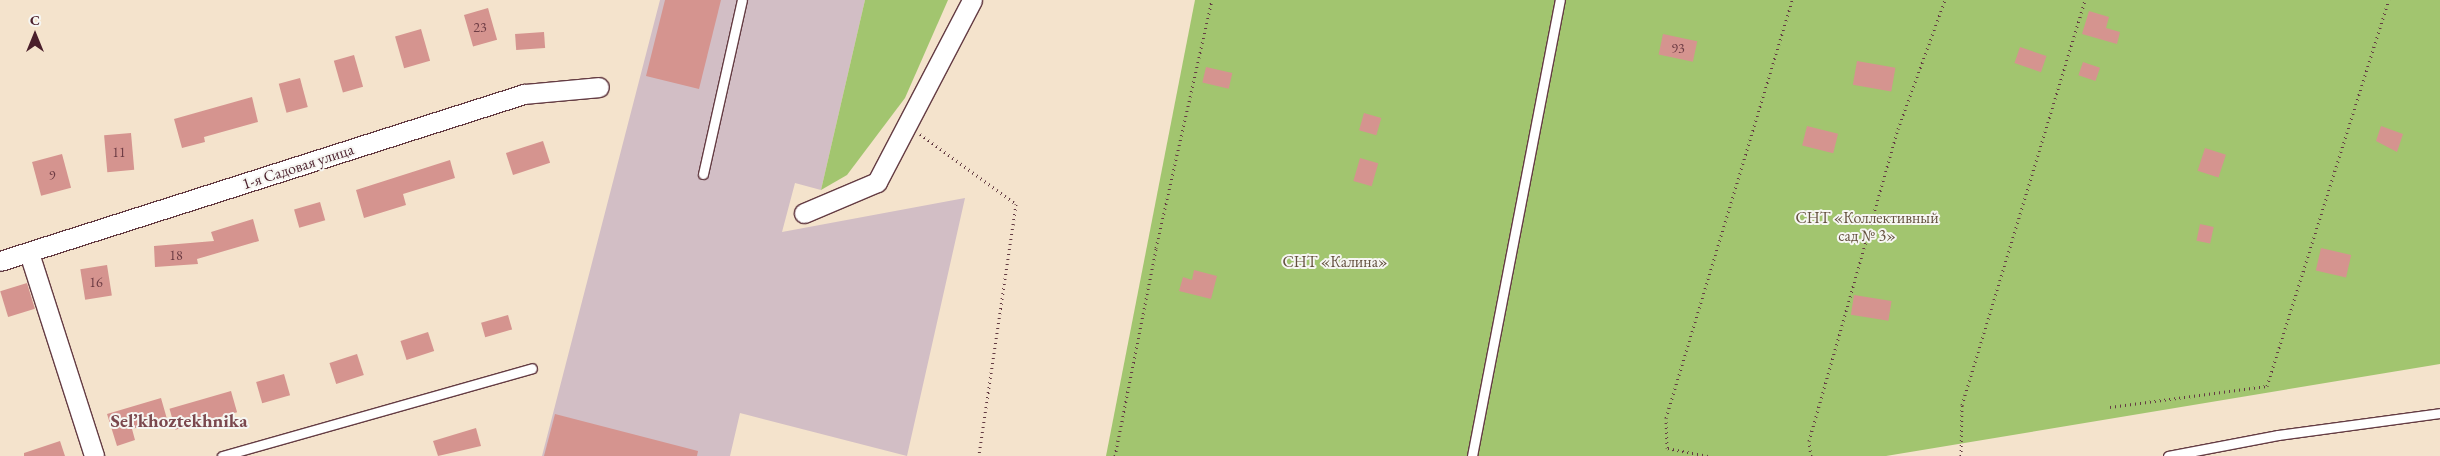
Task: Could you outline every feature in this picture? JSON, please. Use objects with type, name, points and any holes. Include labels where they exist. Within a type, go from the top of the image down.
[{"type":"street","points":[[804,213],[877,182],[972,0]]},
{"type":"street","name":"1-я Садовая улица","points":[[0,260],[524,94],[599,87]]},
{"type":"street","points":[[29,252],[94,456]]},
{"type":"lane","points":[[703,174],[742,0]]},
{"type":"lane","points":[[1472,456],[1560,0]]},
{"type":"lane","points":[[222,456],[532,368]]},
{"type":"lane","points":[[2168,456],[2278,435],[2440,413]]},
{"type":"path","points":[[1115,456],[1156,248],[1212,0]]},
{"type":"path","points":[[1708,456],[1667,448],[1666,418],[1792,0]]},
{"type":"path","points":[[1811,456],[1809,441],[1898,129],[1945,0]]},
{"type":"path","points":[[1961,456],[1962,404],[2085,0]]},
{"type":"path","points":[[2110,407],[2267,386],[2389,0]]},
{"type":"path","points":[[907,124],[1016,204],[979,456]]},
{"type":"shaded area","points":[[660,0],[865,0],[821,190],[795,183],[782,232],[965,198],[907,456],[740,413],[730,456],[542,456]]},
{"type":"green space","points":[[865,0],[948,0],[905,98],[847,175],[821,190]]},
{"type":"green space","name":"СНТ «Коллективный сад № 3»","points":[[1195,0],[2440,0],[2440,364],[1886,456],[1106,456]]},
{"type":"building","points":[[665,0],[721,0],[699,89],[646,76]]},
{"type":"building","points":[[488,8],[497,40],[473,47],[464,15]]},
{"type":"building","points":[[2089,11],[2109,17],[2106,28],[2120,32],[2117,44],[2082,34]]},
{"type":"building","points":[[421,29],[430,61],[404,68],[395,36]]},
{"type":"building","points":[[544,32],[545,48],[516,50],[515,34]]},
{"type":"building","points":[[1663,34],[1697,41],[1693,62],[1659,55]]},
{"type":"building","points":[[2020,47],[2046,56],[2041,72],[2014,63]]},
{"type":"building","points":[[354,55],[363,87],[343,93],[334,61]]},
{"type":"building","points":[[1857,61],[1895,68],[1891,91],[1853,85]]},
{"type":"building","points":[[2083,62],[2100,68],[2095,81],[2078,75]]},
{"type":"building","points":[[1206,67],[1232,73],[1229,89],[1202,83]]},
{"type":"building","points":[[300,78],[308,107],[287,113],[279,84]]},
{"type":"building","points":[[252,97],[258,122],[204,137],[205,142],[182,148],[174,119]]},
{"type":"building","points":[[1364,113],[1381,118],[1376,135],[1359,130]]},
{"type":"building","points":[[1807,126],[1838,134],[1833,153],[1802,145]]},
{"type":"building","points":[[2381,126],[2403,134],[2397,152],[2376,141]]},
{"type":"building","points":[[131,133],[134,170],[107,172],[104,135]]},
{"type":"building","points":[[543,141],[550,163],[513,175],[506,153]]},
{"type":"building","points":[[2205,148],[2226,155],[2219,178],[2198,171]]},
{"type":"building","points":[[62,154],[71,188],[41,196],[32,162]]},
{"type":"building","points":[[1360,158],[1378,163],[1372,186],[1353,181]]},
{"type":"building","points":[[450,160],[455,178],[403,194],[406,205],[364,218],[356,190]]},
{"type":"building","points":[[320,202],[325,220],[299,228],[294,209]]},
{"type":"building","points":[[253,219],[259,241],[197,259],[198,264],[155,267],[154,246],[214,241],[211,232]]},
{"type":"building","points":[[2200,224],[2214,227],[2210,244],[2196,241]]},
{"type":"building","points":[[2321,248],[2351,255],[2346,277],[2316,270]]},
{"type":"building","points":[[107,265],[112,296],[85,300],[80,269]]},
{"type":"building","points":[[1194,270],[1217,276],[1211,299],[1179,291],[1183,277],[1192,280]]},
{"type":"building","points":[[27,283],[35,309],[8,317],[0,291]]},
{"type":"building","points":[[1854,295],[1892,301],[1888,321],[1851,315]]},
{"type":"building","points":[[508,315],[512,329],[485,337],[481,323]]},
{"type":"building","points":[[428,332],[434,351],[407,360],[400,341]]},
{"type":"building","points":[[357,354],[364,375],[336,384],[329,363]]},
{"type":"building","points":[[284,374],[290,395],[262,403],[256,382]]},
{"type":"building","points":[[231,391],[237,412],[176,430],[169,409]]},
{"type":"building","points":[[161,398],[167,419],[132,429],[135,440],[117,446],[107,414]]},
{"type":"building","points":[[555,414],[698,451],[697,456],[544,456]]},
{"type":"building","points":[[476,428],[481,446],[438,456],[433,441]]},
{"type":"building","points":[[60,441],[65,456],[24,456],[24,453]]},
{"type":"district","name":"Sel’khoztekhnika","points":[[179,421]]},
{"type":"park label","name":"СНТ «Калина»","points":[[1335,262]]}]
